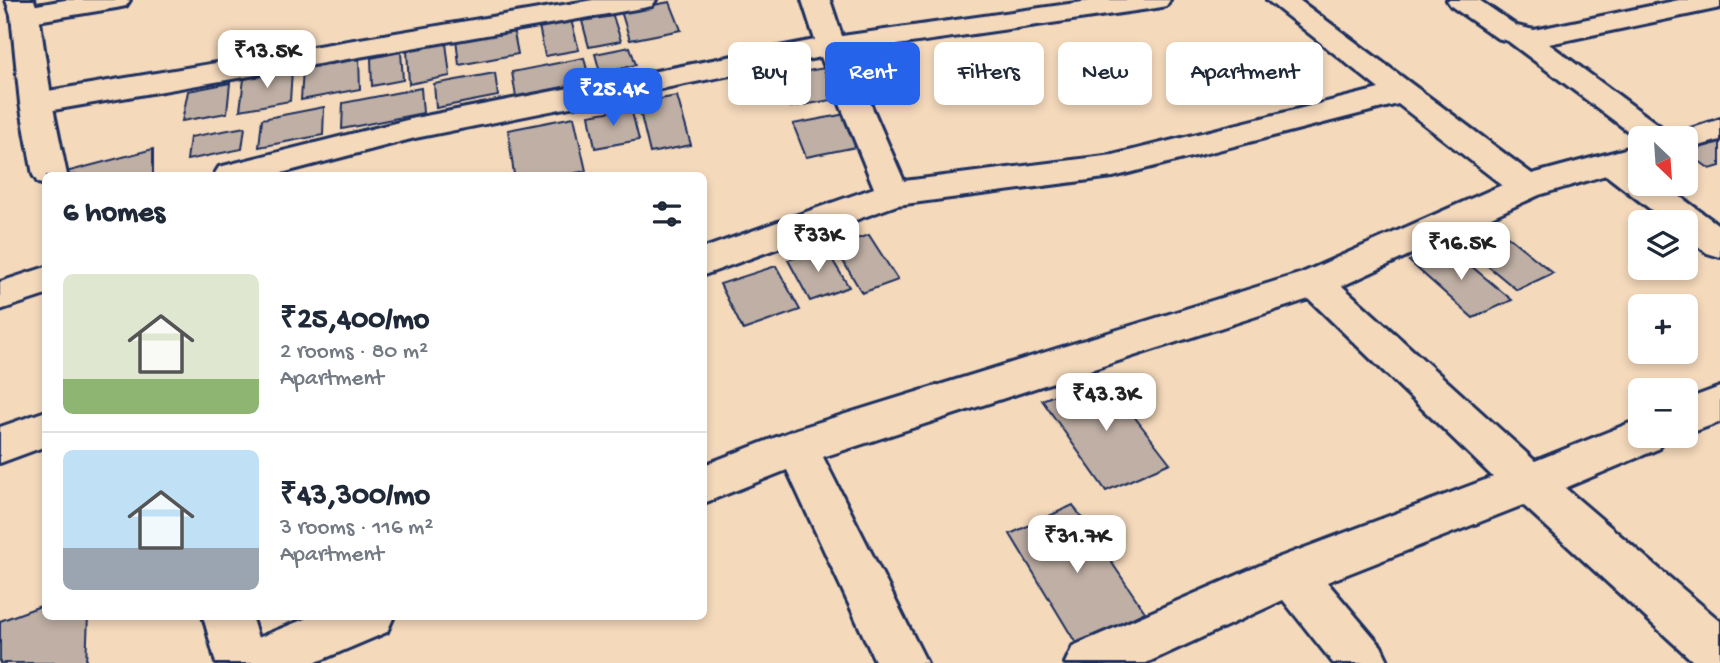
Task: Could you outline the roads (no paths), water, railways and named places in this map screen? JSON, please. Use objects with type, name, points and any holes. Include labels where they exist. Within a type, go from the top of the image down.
[{"type":"street","points":[[49,172],[22,8],[116,0]]},
{"type":"street","points":[[37,103],[642,0]]},
{"type":"street","points":[[816,0],[830,42]]},
{"type":"street","points":[[859,42],[1156,0]]},
{"type":"street","points":[[1281,0],[1527,187]]},
{"type":"street","points":[[1461,0],[1507,32],[1534,40],[1719,0]]},
{"type":"street","points":[[1520,37],[1642,126]]},
{"type":"street","points":[[243,172],[415,128],[825,47]]},
{"type":"street","points":[[707,261],[893,194],[1113,166],[1403,93]]},
{"type":"street","points":[[856,105],[893,194]]},
{"type":"street","points":[[1698,136],[1720,129]]},
{"type":"street","points":[[707,483],[797,447],[1315,283],[1527,187],[1625,158],[1720,244]]},
{"type":"street","points":[[0,296],[42,282]]},
{"type":"street","points":[[1315,283],[1529,483],[1720,653]]},
{"type":"street","points":[[1698,413],[1720,404]]},
{"type":"street","points":[[0,446],[42,430]]},
{"type":"street","points":[[1090,663],[1291,574],[1628,442]]},
{"type":"street","points":[[797,447],[901,663]]},
{"type":"street","points":[[1291,574],[1364,663]]},
{"type":"street","points":[[227,620],[241,663]]},
{"type":"street","points":[[255,663],[360,620]]}]
